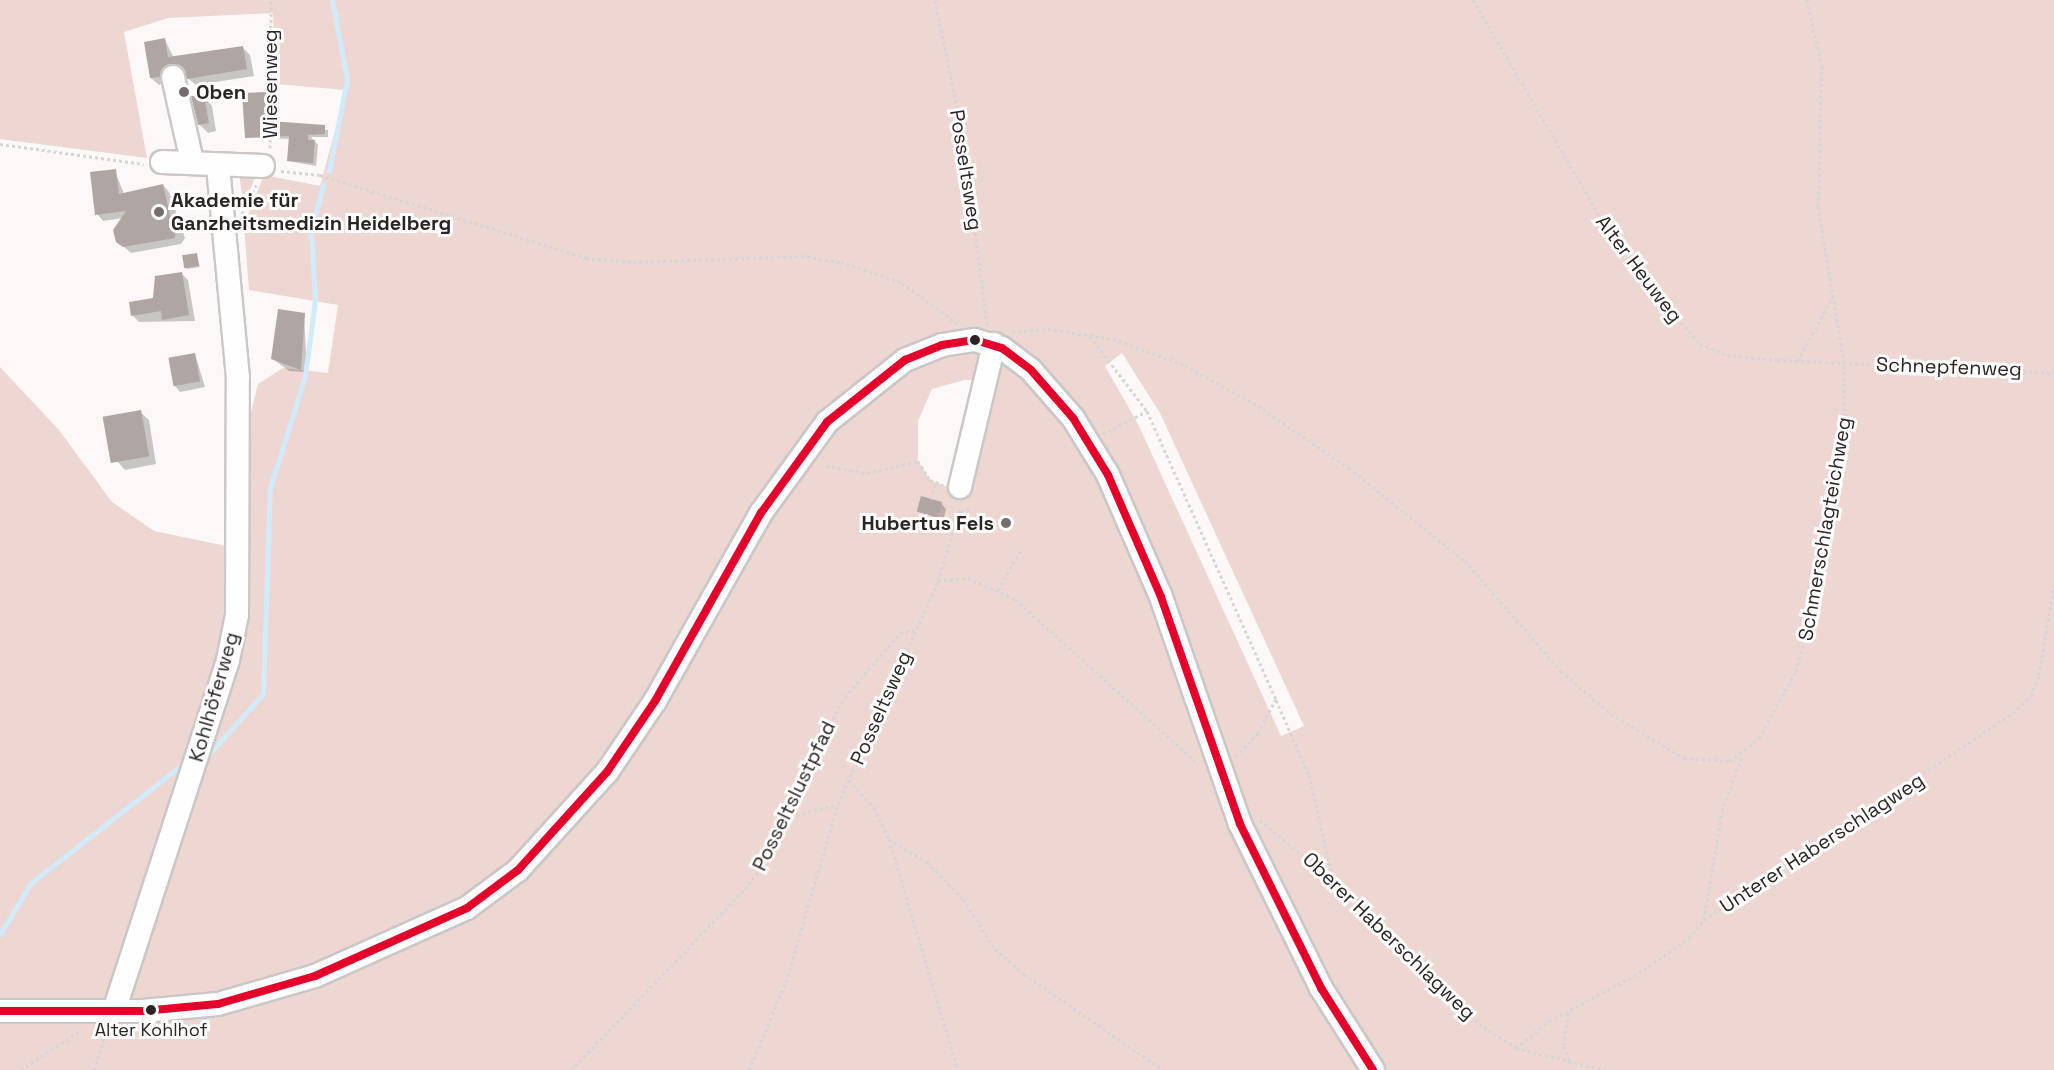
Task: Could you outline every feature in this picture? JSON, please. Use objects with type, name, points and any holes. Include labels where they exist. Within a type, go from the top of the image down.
[{"type":"street","points":[[173,76],[192,161]]},
{"type":"street","points":[[162,162],[192,161],[262,168]]},
{"type":"street","name":"Kohlhöferweg","points":[[114,1011],[235,629],[238,378],[218,165]]},
{"type":"street","points":[[960,487],[982,342]]},
{"type":"street","points":[[0,1011],[114,1011],[212,1005],[315,976],[467,908],[518,870],[607,772],[655,701],[761,513],[827,422],[905,360],[982,342],[1031,369],[1089,442],[1141,546],[1220,773],[1318,981],[1373,1070]]},
{"type":"path","name":"Wiesenweg","points":[[225,224],[248,206],[273,133],[268,52],[271,0]]},
{"type":"path","name":"Posseltsweg","points":[[935,0],[965,155],[982,342]]},
{"type":"path","name":"Alter Heuweg","points":[[1473,0],[1602,224],[1686,333],[1716,353],[1844,363]]},
{"type":"path","name":"Schmerschlagteichweg","points":[[1704,920],[1722,811],[1743,754],[1781,706],[1809,631],[1844,440],[1844,363],[1818,206],[1822,67],[1807,0]]},
{"type":"path","points":[[0,144],[130,163],[162,162]]},
{"type":"path","points":[[262,168],[320,175],[586,258],[687,262],[783,256],[841,262],[890,278],[928,299],[982,342],[1012,332],[1089,334],[1185,365],[1349,468],[1465,561],[1572,682],[1650,742],[1698,763],[1725,762],[1743,754]]},
{"type":"path","points":[[1797,361],[1833,297]]},
{"type":"path","points":[[1089,334],[1147,411],[1276,699],[1309,774],[1333,881]]},
{"type":"path","name":"Schnepfenweg","points":[[1844,363],[2054,373]]},
{"type":"path","points":[[1089,442],[1147,411]]},
{"type":"path","points":[[826,466],[867,473],[918,461],[936,483],[960,487]]},
{"type":"path","points":[[931,499],[936,483]]},
{"type":"path","name":"Posseltsweg","points":[[749,1070],[786,982],[838,804],[938,581],[961,512],[960,487]]},
{"type":"path","points":[[961,512],[970,509]]},
{"type":"path","points":[[998,590],[1020,550]]},
{"type":"path","points":[[938,581],[958,576],[998,590],[1220,773],[1244,750],[1276,699]]},
{"type":"path","name":"Unterer Haberschlagweg","points":[[1516,1048],[1570,1011],[1639,974],[1704,920],[1933,771],[2024,704],[2043,664],[2054,585]]},
{"type":"path","name":"Posseltslustpfad","points":[[571,1070],[745,890],[768,858],[816,746],[845,697],[900,633],[916,629]]},
{"type":"path","points":[[849,780],[874,808],[889,839],[958,1070]]},
{"type":"path","points":[[785,818],[838,804]]},
{"type":"path","name":"Oberer Haberschlagweg","points":[[1253,814],[1364,907],[1424,976],[1516,1048],[1605,1070]]},
{"type":"path","points":[[889,839],[927,862],[963,899],[995,949],[1024,974],[1163,1070]]},
{"type":"path","points":[[94,1070],[114,1011]]},
{"type":"path","points":[[1570,1011],[1563,1045],[1570,1061]]},
{"type":"path","points":[[21,1070],[88,1026]]},
{"type":"shaded area","points":[[0,0],[2054,0],[2054,1070],[0,1070],[0,367],[59,430],[112,502],[154,531],[246,550],[248,425],[258,384],[283,368],[328,373],[338,305],[249,290],[244,225],[264,175],[320,186],[346,90],[275,84],[273,13],[168,18],[124,32],[147,158],[0,139]],"holes":[[[1122,353],[1160,413],[1304,726],[1281,736],[1138,424],[1105,366]],[[964,380],[981,380],[960,487],[947,487],[930,480],[918,461],[918,421],[932,389]]]},
{"type":"shaded area","points":[[239,171],[257,172],[244,206],[243,206]]},
{"type":"building","points":[[165,38],[168,57],[243,46],[247,69],[187,79],[182,67],[171,64],[160,77],[150,78],[144,42]]},
{"type":"building","points":[[267,92],[269,121],[325,125],[325,134],[308,135],[308,140],[315,140],[313,163],[287,161],[289,136],[245,138],[242,93]]},
{"type":"building","points":[[191,96],[204,96],[209,123],[198,125]]},
{"type":"building","points":[[116,169],[119,194],[163,184],[170,216],[176,215],[175,238],[123,247],[116,242],[113,230],[126,211],[95,215],[90,172]]},
{"type":"building","points":[[197,253],[199,266],[184,268],[182,255]]},
{"type":"building","points":[[182,272],[189,315],[162,320],[161,311],[131,316],[129,302],[153,298],[155,276]]},
{"type":"building","points":[[278,309],[305,313],[301,370],[271,359]]},
{"type":"building","points":[[195,353],[200,382],[173,386],[168,358]]},
{"type":"building","points":[[141,410],[149,456],[111,463],[103,417]]},
{"type":"building","points":[[921,496],[942,502],[938,517],[917,511]]},
{"type":"waterway","points":[[329,171],[347,79],[332,0]]},
{"type":"waterway","points":[[209,754],[263,694],[270,488],[305,376],[315,300],[311,231],[323,185]]},
{"type":"waterway","points":[[0,934],[31,883],[184,763]]},
{"type":"transit line","points":[[0,1011],[143,1011],[218,1004],[315,976],[467,908],[518,870],[607,772],[655,701],[761,513],[827,422],[905,360],[942,345],[975,340],[1002,348],[1031,370],[1073,418],[1108,475],[1161,597],[1240,824],[1321,988],[1373,1070]]},
{"type":"place","name":"Oben","points":[[184,92]]},
{"type":"place","name":"Akademie für Ganzheitsmedizin Heidelberg","points":[[159,212]]},
{"type":"place","name":"Hubertus Fels","points":[[1006,523]]},
{"type":"place","name":"Alter Kohlhof","points":[[151,1010]]}]
